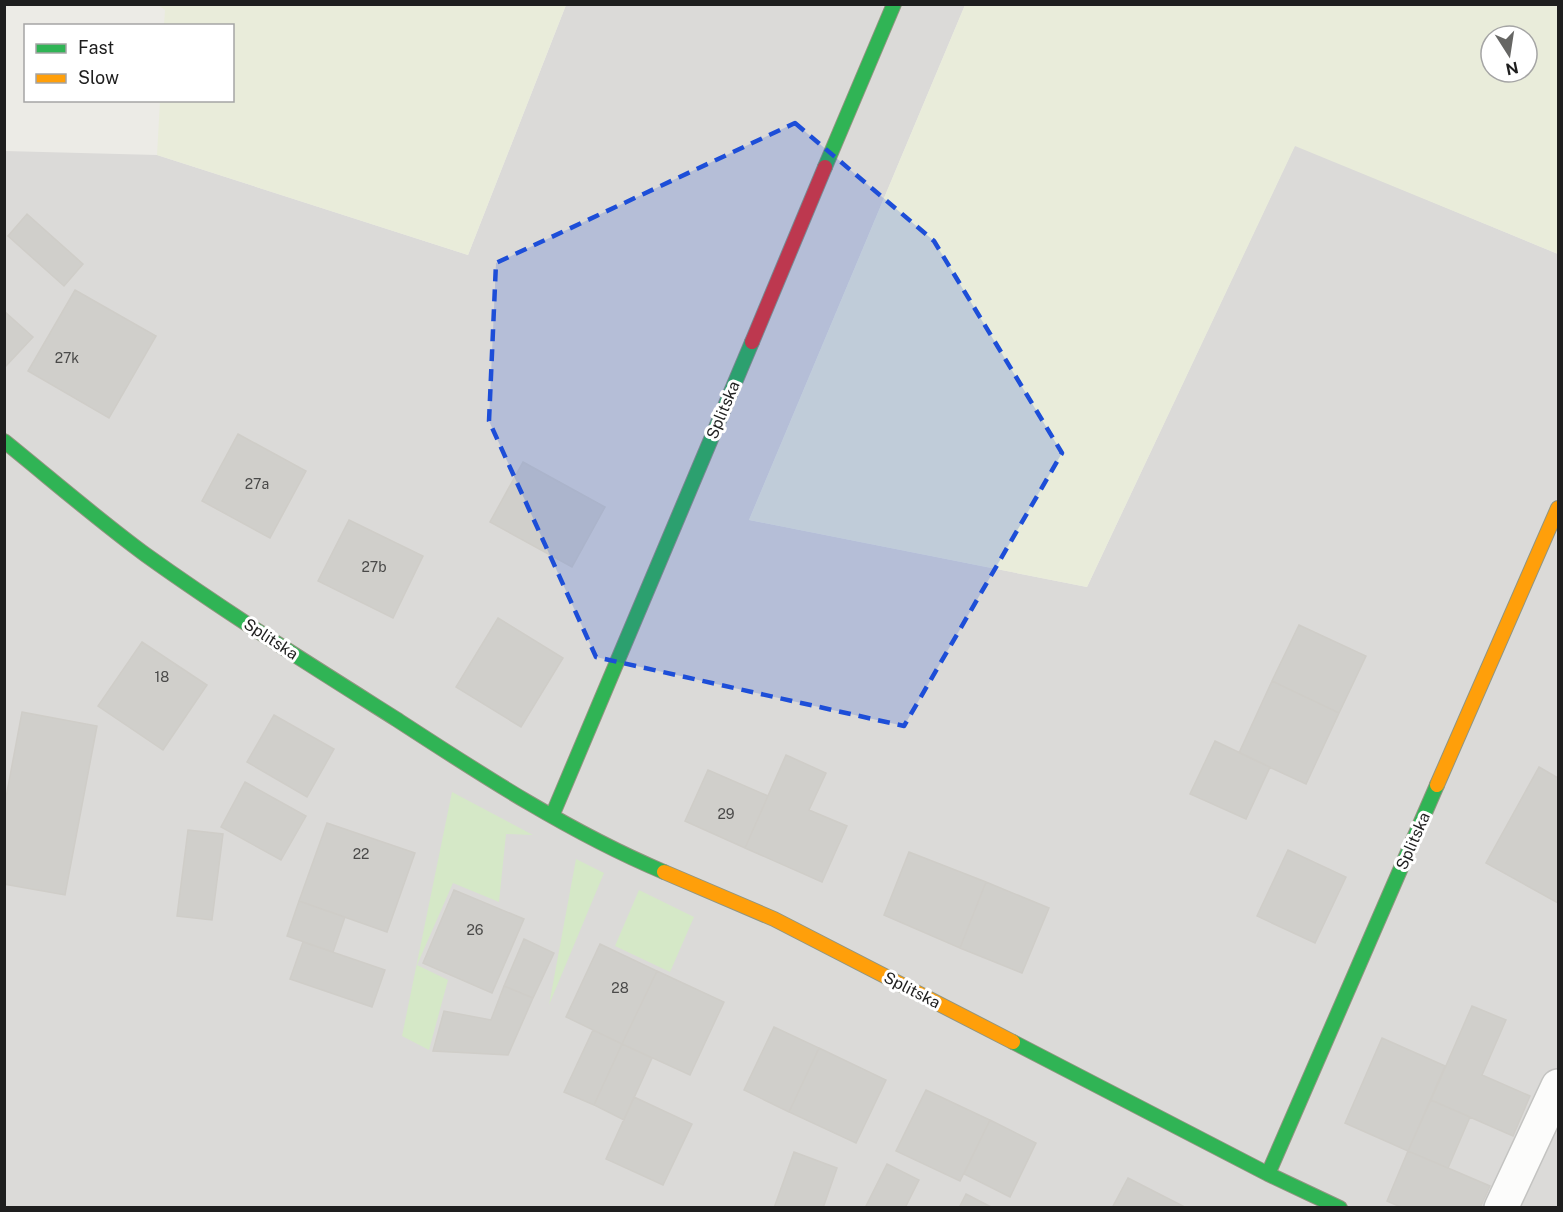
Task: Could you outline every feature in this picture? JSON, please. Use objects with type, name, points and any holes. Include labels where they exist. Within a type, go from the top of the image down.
[{"type":"street","name":"Splitska","points":[[552,816],[894,4]]},
{"type":"street","name":"Splitska","points":[[4,441],[165,567],[422,737],[552,816],[628,856],[774,919],[1268,1174],[1340,1208]]},
{"type":"street","name":"Splitska","points":[[1268,1174],[1558,508]]},
{"type":"street","points":[[1501,1208],[1558,1086]]},
{"type":"highlighted area","points":[[795,123],[934,241],[1062,453],[904,726],[596,657],[489,421],[496,263]]},
{"type":"shaded area","points":[[566,5],[965,5],[749,520],[1087,587],[1295,145],[1558,254],[1558,1207],[5,1208],[5,151],[157,155],[468,255]]},
{"type":"green space","points":[[158,5],[566,5],[468,255],[157,155],[160,102],[234,102],[234,24],[164,24],[165,10]]},
{"type":"green space","points":[[965,5],[1558,5],[1558,254],[1295,146],[1087,587],[749,520]]},
{"type":"green space","points":[[452,792],[533,835],[506,834],[499,902],[453,883],[417,965],[448,980],[429,1050],[402,1036]]},
{"type":"green space","points":[[576,859],[604,873],[549,1005]]},
{"type":"green space","points":[[639,890],[694,917],[670,972],[615,946]]},
{"type":"building","points":[[27,214],[83,264],[64,286],[8,236]]},
{"type":"building","points":[[75,290],[156,336],[109,418],[28,371]]},
{"type":"building","points":[[4,311],[33,337],[4,368]]},
{"type":"building","points":[[238,434],[306,471],[270,538],[202,501]]},
{"type":"building","points":[[523,462],[605,507],[572,567],[490,522]]},
{"type":"building","points":[[349,520],[423,556],[393,618],[318,581]]},
{"type":"building","points":[[498,618],[563,658],[521,727],[456,687]]},
{"type":"building","points":[[1299,625],[1366,656],[1339,713],[1272,681]]},
{"type":"building","points":[[142,642],[207,685],[163,750],[98,706]]},
{"type":"building","points":[[1272,681],[1339,713],[1306,784],[1239,753]]},
{"type":"building","points":[[22,712],[97,726],[65,895],[4,884],[4,808]]},
{"type":"building","points":[[274,715],[334,749],[307,797],[247,762]]},
{"type":"building","points":[[1215,741],[1270,767],[1246,819],[1190,794]]},
{"type":"building","points":[[786,755],[826,773],[809,810],[847,826],[822,882],[745,848]]},
{"type":"building","points":[[1539,767],[1558,778],[1558,903],[1486,863]]},
{"type":"building","points":[[708,770],[768,796],[745,848],[685,821]]},
{"type":"building","points":[[245,782],[306,816],[281,860],[221,827]]},
{"type":"building","points":[[327,823],[415,853],[387,932],[299,901]]},
{"type":"building","points":[[188,830],[223,834],[212,920],[177,916]]},
{"type":"building","points":[[1288,850],[1346,877],[1315,943],[1257,916]]},
{"type":"building","points":[[909,852],[986,882],[960,948],[884,915]]},
{"type":"building","points":[[986,882],[1049,908],[1022,973],[960,948]]},
{"type":"building","points":[[454,890],[524,919],[492,993],[423,963]]},
{"type":"building","points":[[299,901],[345,917],[333,952],[287,936]]},
{"type":"building","points":[[524,939],[554,953],[533,998],[504,986]]},
{"type":"building","points":[[303,942],[385,970],[372,1007],[290,979]]},
{"type":"building","points":[[600,944],[657,971],[622,1044],[566,1017]]},
{"type":"building","points":[[657,971],[724,1002],[690,1075],[622,1044]]},
{"type":"building","points":[[504,986],[533,998],[508,1055],[433,1051],[444,1011],[491,1020]]},
{"type":"building","points":[[1472,1006],[1506,1020],[1482,1075],[1530,1096],[1513,1136],[1431,1100]]},
{"type":"building","points":[[774,1027],[819,1048],[789,1112],[744,1090]]},
{"type":"building","points":[[593,1030],[622,1044],[594,1105],[564,1092]]},
{"type":"building","points":[[1382,1038],[1445,1066],[1408,1151],[1345,1123]]},
{"type":"building","points":[[622,1044],[652,1058],[624,1120],[594,1105]]},
{"type":"building","points":[[819,1048],[886,1080],[856,1143],[789,1112]]},
{"type":"building","points":[[926,1090],[990,1120],[960,1181],[896,1151]]},
{"type":"building","points":[[634,1097],[692,1124],[663,1185],[606,1159]]},
{"type":"building","points":[[1431,1100],[1470,1117],[1448,1168],[1408,1151]]},
{"type":"building","points":[[990,1120],[1036,1143],[1010,1197],[964,1174]]},
{"type":"building","points":[[1408,1151],[1490,1186],[1480,1208],[1403,1208],[1387,1201]]},
{"type":"building","points":[[794,1152],[837,1168],[823,1208],[774,1208]]},
{"type":"building","points":[[887,1164],[919,1180],[905,1208],[865,1208]]},
{"type":"building","points":[[1128,1178],[1183,1206],[1182,1208],[1112,1208]]},
{"type":"building","points":[[966,1194],[993,1208],[959,1208]]},
{"type":"traffic: fast","points":[[825,167],[894,4]]},
{"type":"traffic: fast","points":[[552,816],[752,342]]},
{"type":"traffic: fast","points":[[4,441],[146,555],[207,598],[461,761],[560,821],[664,872]]},
{"type":"traffic: fast","points":[[1268,1174],[1437,785]]},
{"type":"traffic: fast","points":[[1013,1042],[1268,1174],[1340,1208]]},
{"type":"traffic: slow","points":[[1437,785],[1558,508]]},
{"type":"traffic: slow","points":[[664,872],[774,919],[1013,1042]]},
{"type":"traffic: jam","points":[[752,342],[825,167]]}]
